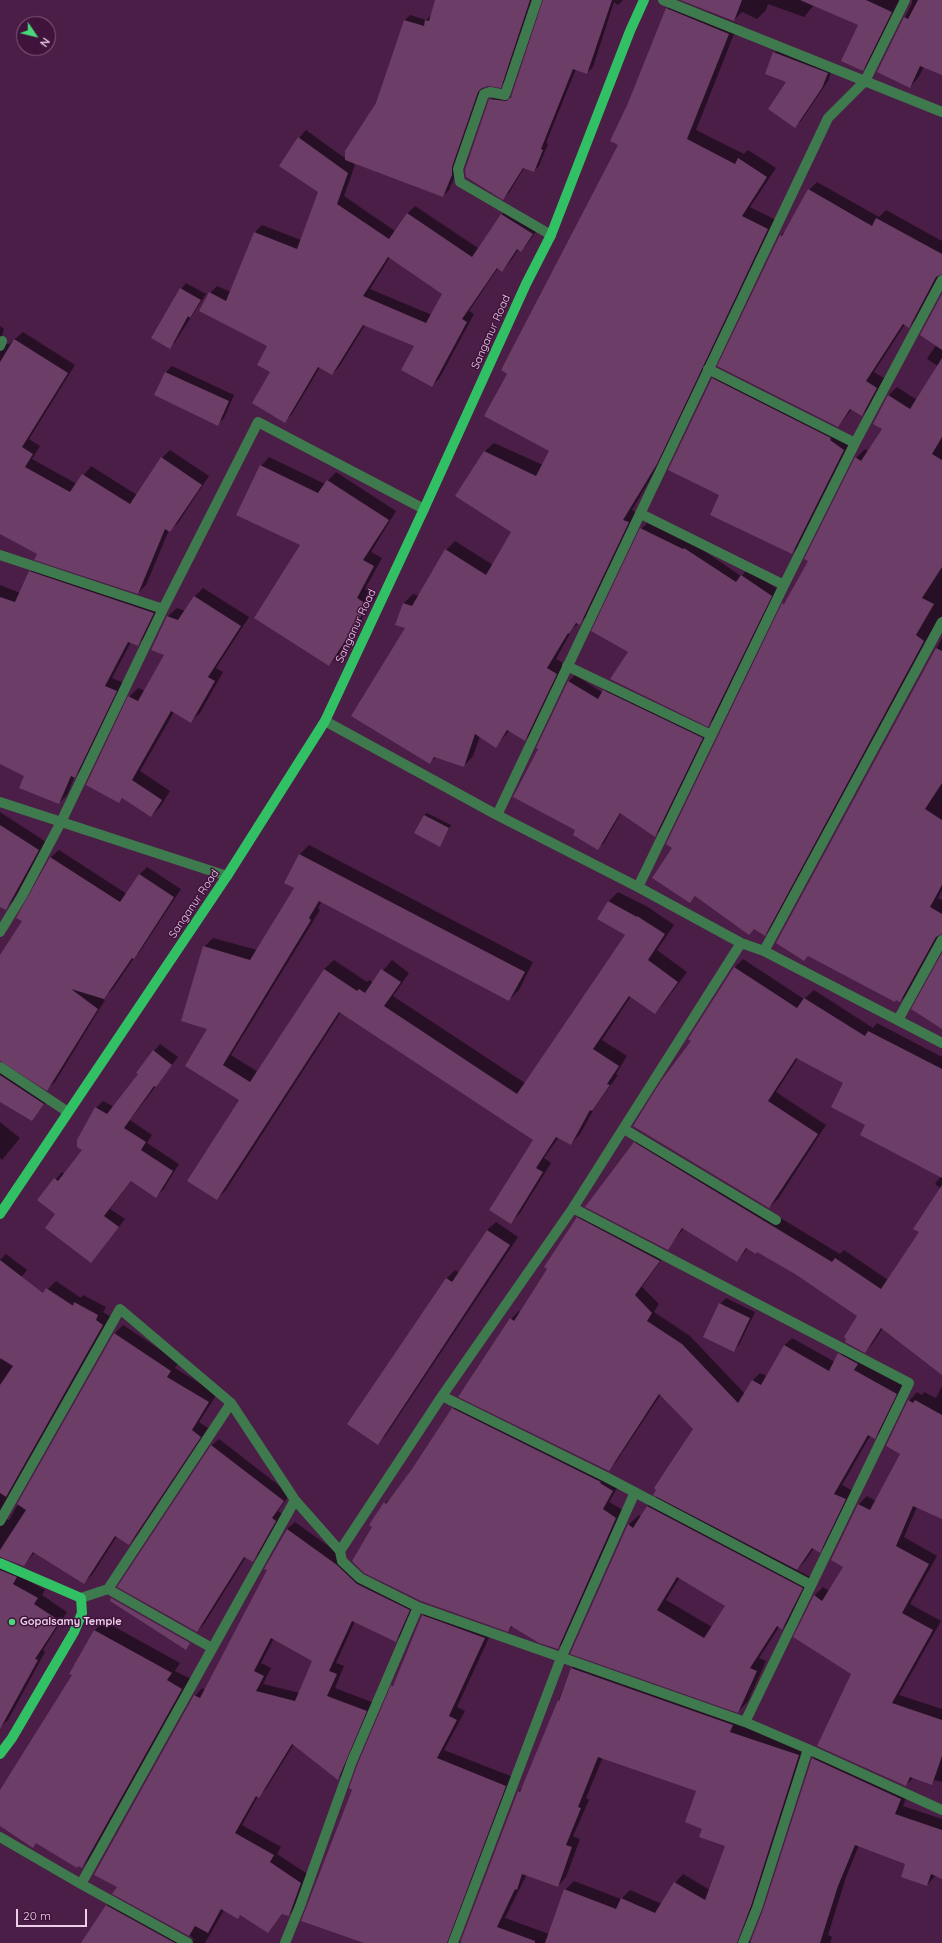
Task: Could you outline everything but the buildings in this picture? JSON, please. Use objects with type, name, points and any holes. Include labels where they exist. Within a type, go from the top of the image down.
[{"type":"main road","name":"Sanganur Road","points":[[0,1214],[227,876],[325,721],[424,509],[526,284],[551,235],[630,31],[644,0]]},
{"type":"main road","points":[[0,1563],[81,1598],[82,1613],[74,1632],[12,1738],[0,1754]]},
{"type":"street","points":[[537,0],[505,95],[490,92],[484,94],[458,169],[460,182],[551,235]]},
{"type":"street","points":[[663,0],[942,112]]},
{"type":"street","points":[[497,815],[828,118],[865,81],[905,0]]},
{"type":"street","points":[[638,887],[710,735],[855,443],[942,280]]},
{"type":"street","points":[[708,369],[855,443]]},
{"type":"street","points":[[0,932],[22,896],[61,822],[163,609],[258,422],[424,509]]},
{"type":"street","points":[[641,514],[784,585]]},
{"type":"street","points":[[0,555],[163,609]]},
{"type":"street","points":[[764,951],[942,622]]},
{"type":"street","points":[[567,666],[710,735]]},
{"type":"street","points":[[325,721],[497,815],[638,887],[741,943],[764,951],[942,1043]]},
{"type":"street","points":[[0,802],[227,876]]},
{"type":"street","points":[[898,1020],[942,940]]},
{"type":"street","points":[[340,1551],[442,1396],[573,1208],[741,943]]},
{"type":"street","points":[[0,1067],[68,1112]]},
{"type":"street","points":[[624,1129],[776,1220]]},
{"type":"street","points":[[573,1208],[909,1383],[745,1722]]},
{"type":"street","points":[[0,1521],[120,1309],[231,1403],[295,1500],[340,1551],[342,1562],[360,1578],[418,1607],[745,1722],[942,1810]]},
{"type":"street","points":[[442,1396],[635,1492],[811,1584]]},
{"type":"street","points":[[81,1598],[108,1589],[231,1403]]},
{"type":"street","points":[[454,1943],[561,1658],[635,1492]]},
{"type":"street","points":[[81,1884],[295,1500]]},
{"type":"street","points":[[108,1589],[212,1648]]},
{"type":"street","points":[[285,1943],[300,1906],[352,1761],[418,1607]]},
{"type":"street","points":[[743,1943],[757,1908],[808,1749]]},
{"type":"street","points":[[0,1837],[188,1943]]},
{"type":"place","name":"Gopalsamy Temple","points":[[12,1622]]}]
